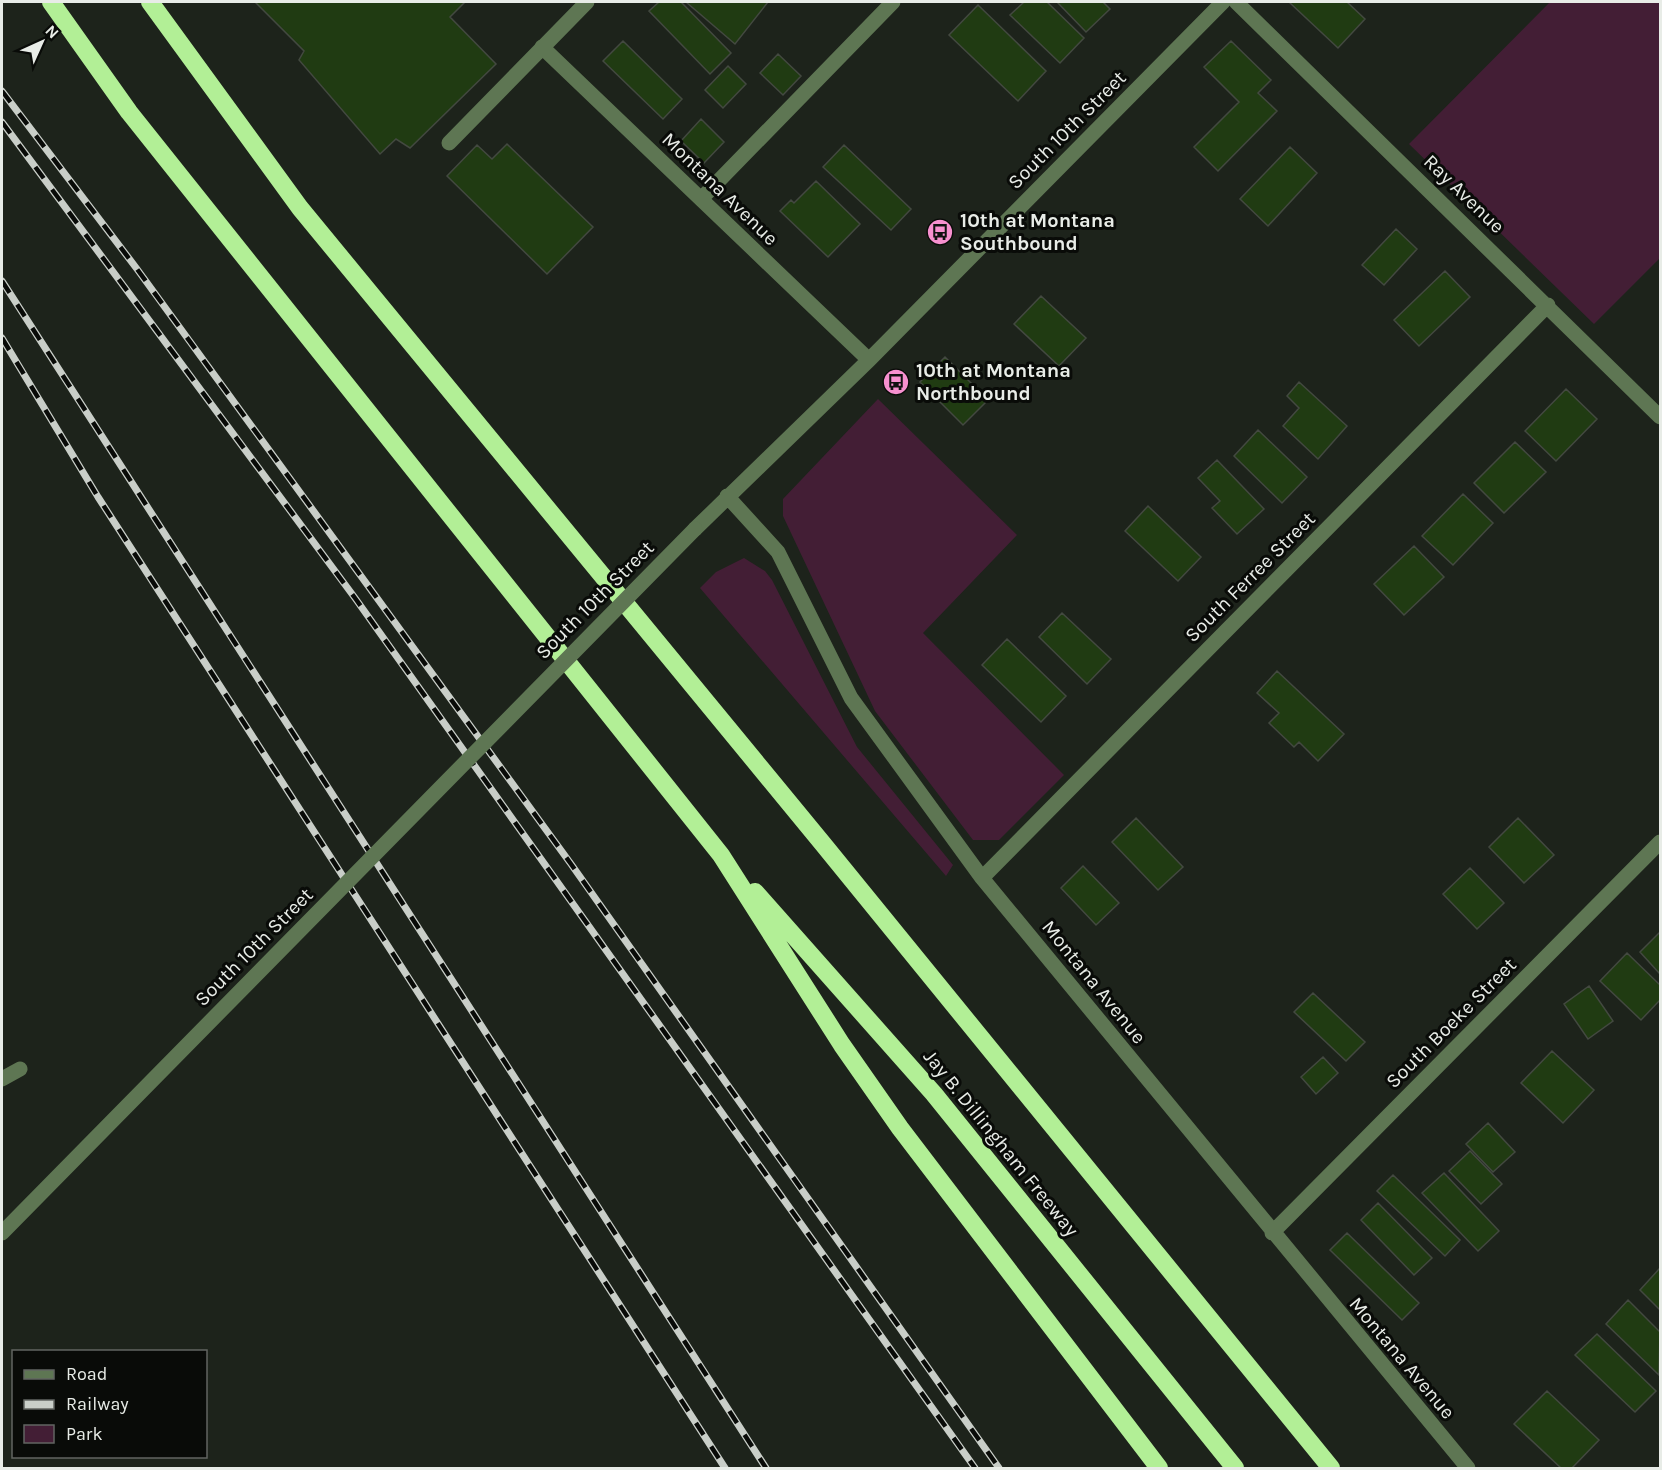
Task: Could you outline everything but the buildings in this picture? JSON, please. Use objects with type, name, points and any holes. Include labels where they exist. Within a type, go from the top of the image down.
[{"type":"highway","points":[[51,2],[129,112],[721,855],[842,1046],[1159,1468]]},
{"type":"highway","points":[[150,2],[300,208],[823,844],[1331,1468]]},
{"type":"highway","name":"Jay B. Dillingham Freeway","points":[[721,855],[934,1094],[1235,1468]]},
{"type":"street","points":[[449,143],[587,2]]},
{"type":"street","points":[[701,200],[893,2]]},
{"type":"street","name":"South 10th Street","points":[[2,1233],[727,496],[869,360],[1223,2]]},
{"type":"street","name":"Ray Avenue","points":[[1236,2],[1660,417]]},
{"type":"street","name":"Montana Avenue","points":[[542,47],[869,360]]},
{"type":"street","name":"South Ferree Street","points":[[982,878],[1548,305]]},
{"type":"street","name":"Montana Avenue","points":[[727,496],[778,552],[851,698],[982,878],[1272,1233],[1468,1468]]},
{"type":"street","name":"South Boeke Street","points":[[1272,1233],[1660,842]]},
{"type":"street","points":[[2,1079],[20,1069]]},
{"type":"green space","points":[[1550,2],[1660,2],[1660,258],[1594,324],[1409,144]]},
{"type":"green space","points":[[878,399],[1017,535],[923,633],[1064,775],[999,840],[973,840],[875,711],[783,516],[783,499]]},
{"type":"green space","points":[[744,558],[765,571],[772,580],[857,747],[953,865],[946,876],[700,588],[716,572]]},
{"type":"railway","points":[[2,91],[137,269],[571,864],[999,1468]]},
{"type":"railway","points":[[2,122],[355,598],[975,1468]]},
{"type":"railway","points":[[2,281],[766,1468]]},
{"type":"railway","points":[[2,338],[98,497],[725,1468]]},
{"type":"place","name":"10th at Montana Southbound","points":[[940,232]]},
{"type":"place","name":"10th at Montana Northbound","points":[[896,382]]}]
